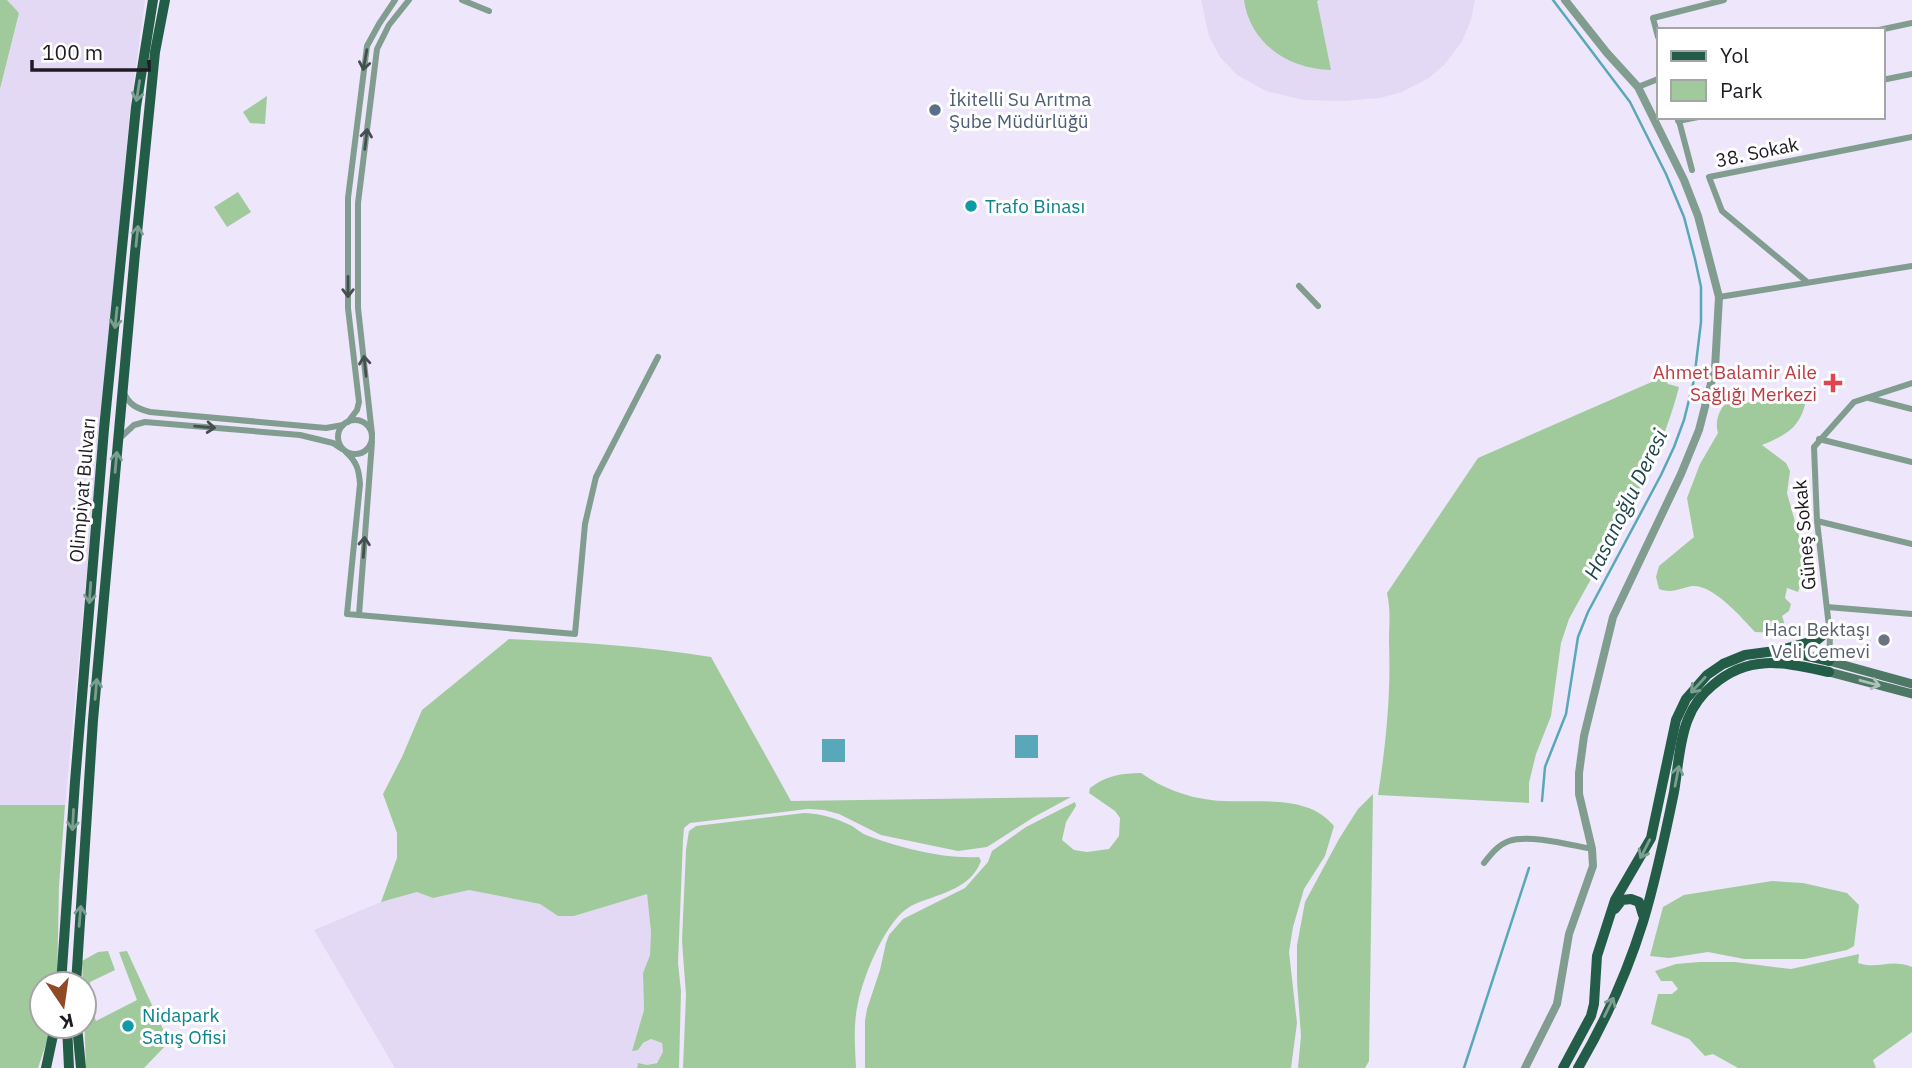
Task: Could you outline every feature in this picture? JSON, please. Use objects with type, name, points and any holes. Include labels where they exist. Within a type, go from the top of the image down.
[{"type":"main road","name":"Olimpiyat Bulvarı","points":[[62,970],[104,429],[136,107],[153,0]]},
{"type":"main road","name":"Olimpiyat Bulvarı","points":[[76,970],[93,720],[118,439],[155,52],[165,0]]},
{"type":"main road","points":[[1563,1068],[1591,1016],[1596,965],[1619,891],[1651,838],[1676,720],[1686,699],[1707,675],[1723,664],[1745,655],[1775,651],[1817,640],[1829,630]]},
{"type":"main road","points":[[1775,651],[1794,653],[1912,694]]},
{"type":"main road","points":[[1578,1068],[1613,1002],[1630,962],[1664,844],[1685,727],[1699,699],[1724,677],[1752,664],[1780,662],[1829,667],[1912,684]]},
{"type":"main road","points":[[1604,933],[1618,903],[1626,898],[1639,902],[1643,921]]},
{"type":"main road","points":[[74,970],[76,962]]},
{"type":"main road","points":[[47,1068],[52,1040]]},
{"type":"main road","points":[[68,1040],[69,1068]]},
{"type":"main road","points":[[78,1040],[81,1068]]},
{"type":"street","points":[[344,450],[338,439],[359,402],[348,308],[349,185],[367,46],[395,0]]},
{"type":"street","points":[[359,615],[372,434],[358,308],[358,203],[377,49],[389,26],[409,0]]},
{"type":"street","points":[[462,0],[489,11],[472,0]]},
{"type":"street","points":[[1525,1068],[1557,1004],[1569,934],[1593,866],[1592,849],[1579,794],[1579,772],[1584,736],[1613,617],[1699,430],[1715,368],[1719,297],[1699,216],[1638,87],[1606,53],[1565,0]]},
{"type":"street","points":[[1657,33],[1653,18],[1724,0]]},
{"type":"street","points":[[1884,29],[1912,23]]},
{"type":"street","points":[[1884,80],[1912,74]]},
{"type":"street","points":[[1638,87],[1657,79]]},
{"type":"street","points":[[1678,119],[1692,170]]},
{"type":"street","name":"38. Sokak","points":[[1806,281],[1722,211],[1710,177],[1912,137]]},
{"type":"street","points":[[1719,297],[1912,265]]},
{"type":"street","points":[[1299,286],[1318,306]]},
{"type":"street","points":[[118,439],[134,425],[145,422],[300,435],[326,440],[355,460],[359,471],[347,614],[575,634],[585,524],[596,477],[658,356]]},
{"type":"street","points":[[1912,383],[1854,402],[1819,439],[1912,462]]},
{"type":"street","points":[[123,389],[127,399],[137,408],[150,412],[326,428],[363,422],[372,434]]},
{"type":"street","points":[[1868,397],[1912,408]]},
{"type":"street","name":"Güneş Sokak","points":[[1819,439],[1814,447],[1817,521],[1829,630],[1829,667]]},
{"type":"street","points":[[344,450],[361,453],[372,442]]},
{"type":"street","points":[[1817,521],[1912,544]]},
{"type":"street","points":[[1826,607],[1912,614]]},
{"type":"street","points":[[1484,863],[1495,849],[1510,841],[1528,839],[1592,849]]},
{"type":"shaded area","points":[[7,0],[145,0],[130,110],[65,805],[0,805],[0,89],[19,13]]},
{"type":"shaded area","points":[[1201,0],[1475,0],[1471,20],[1461,43],[1444,65],[1429,78],[1402,92],[1380,98],[1343,101],[1304,100],[1266,91],[1237,75],[1220,57],[1209,36]]},
{"type":"shaded area","points":[[469,890],[540,904],[558,916],[574,916],[647,894],[651,932],[650,955],[643,973],[644,1010],[632,1050],[651,1039],[662,1043],[661,1060],[647,1066],[638,1063],[637,1068],[395,1068],[314,930],[381,902],[417,892],[433,898]]},
{"type":"green space","points":[[0,0],[7,0],[19,13],[0,89]]},
{"type":"green space","points":[[1244,0],[1319,0],[1317,1],[1331,70],[1301,65],[1274,51],[1254,29]]},
{"type":"green space","points":[[267,96],[265,124],[250,123],[243,112]]},
{"type":"green space","points":[[238,192],[251,212],[227,227],[214,207]]},
{"type":"green space","points":[[1663,377],[1668,384],[1679,387],[1670,418],[1646,477],[1569,619],[1561,643],[1551,716],[1536,754],[1529,783],[1529,803],[1378,795],[1389,700],[1387,593],[1478,458]]},
{"type":"green space","points":[[1804,391],[1807,395],[1805,406],[1798,422],[1787,433],[1762,445],[1786,463],[1790,471],[1787,493],[1803,550],[1801,584],[1798,592],[1787,588],[1785,598],[1791,604],[1789,611],[1782,616],[1786,628],[1779,633],[1755,632],[1709,590],[1692,586],[1672,591],[1659,589],[1656,577],[1659,566],[1694,537],[1687,498],[1700,464],[1718,433],[1718,418],[1724,405],[1785,400]]},
{"type":"green space","points":[[509,639],[610,645],[711,657],[791,801],[1071,797],[987,847],[958,851],[881,835],[839,814],[824,810],[808,809],[690,823],[684,828],[683,840],[678,963],[681,991],[679,1068],[637,1068],[638,1063],[657,1063],[663,1052],[662,1043],[651,1039],[643,1043],[638,1050],[632,1051],[644,1010],[643,973],[650,955],[651,932],[647,894],[574,916],[558,916],[540,904],[469,890],[433,898],[417,892],[381,902],[397,858],[397,833],[383,794],[422,710]]},
{"type":"green space","points":[[1141,773],[1166,787],[1202,799],[1277,802],[1309,808],[1334,826],[1325,856],[1304,889],[1293,927],[1289,952],[1297,1023],[1291,1068],[865,1068],[867,1009],[889,935],[903,919],[965,888],[988,862],[992,851],[1026,827],[1075,802],[1076,806],[1066,822],[1062,840],[1074,850],[1087,852],[1109,849],[1119,836],[1120,818],[1115,811],[1089,793],[1090,788],[1114,776]]},
{"type":"green space","points":[[1373,794],[1369,1061],[1365,1068],[1298,1068],[1301,1036],[1297,945],[1305,902],[1339,839],[1358,809]]},
{"type":"green space","points":[[0,805],[65,805],[59,886],[57,970],[28,970],[28,1040],[47,1040],[38,1068],[0,1068]]},
{"type":"green space","points":[[804,813],[835,819],[866,835],[907,848],[951,856],[979,857],[981,861],[969,879],[960,885],[911,906],[902,913],[885,936],[870,964],[856,1011],[856,1068],[683,1068],[686,995],[682,941],[689,831],[696,826]]},
{"type":"green space","points":[[1772,881],[1803,883],[1847,893],[1859,905],[1854,946],[1847,950],[1804,959],[1744,959],[1708,952],[1669,958],[1650,956],[1663,907],[1684,895]]},
{"type":"green space","points":[[108,951],[115,970],[98,978],[98,970],[82,970],[82,961],[98,952]]},
{"type":"green space","points":[[127,951],[169,1042],[144,1068],[86,1068],[85,1040],[98,1040],[98,1020],[137,1000],[119,952]]},
{"type":"green space","points":[[1859,954],[1858,963],[1865,965],[1897,964],[1912,967],[1912,1032],[1873,1060],[1876,1068],[1738,1068],[1713,1054],[1705,1056],[1689,1039],[1651,1024],[1658,994],[1672,994],[1678,989],[1672,981],[1661,981],[1655,971],[1676,964],[1699,962],[1735,962],[1791,969]]},
{"type":"water","points":[[1015,735],[1038,735],[1038,758],[1015,758]]},
{"type":"water","points":[[822,739],[845,739],[845,762],[822,762]]},
{"type":"waterway","name":"Hasanoğlu Deresi","points":[[1542,801],[1545,767],[1566,714],[1578,637],[1588,612],[1674,447],[1694,380],[1701,322],[1701,287],[1695,259],[1684,217],[1666,174],[1630,102],[1553,0]]},
{"type":"waterway","name":"Hasanoğlu Deresi","points":[[1464,1068],[1529,868]]},
{"type":"place","name":"İkitelli Su Arıtma Şube Müdürlüğü","points":[[935,110]]},
{"type":"place","name":"Trafo Binası","points":[[971,206]]},
{"type":"place","name":"Ahmet Balamir Aile Sağlığı Merkezi","points":[[1833,383]]},
{"type":"place","name":"Hacı Bektaşı Veli Cemevi","points":[[1884,640]]},
{"type":"place","name":"Nidapark Satış Ofisi","points":[[128,1026]]}]
